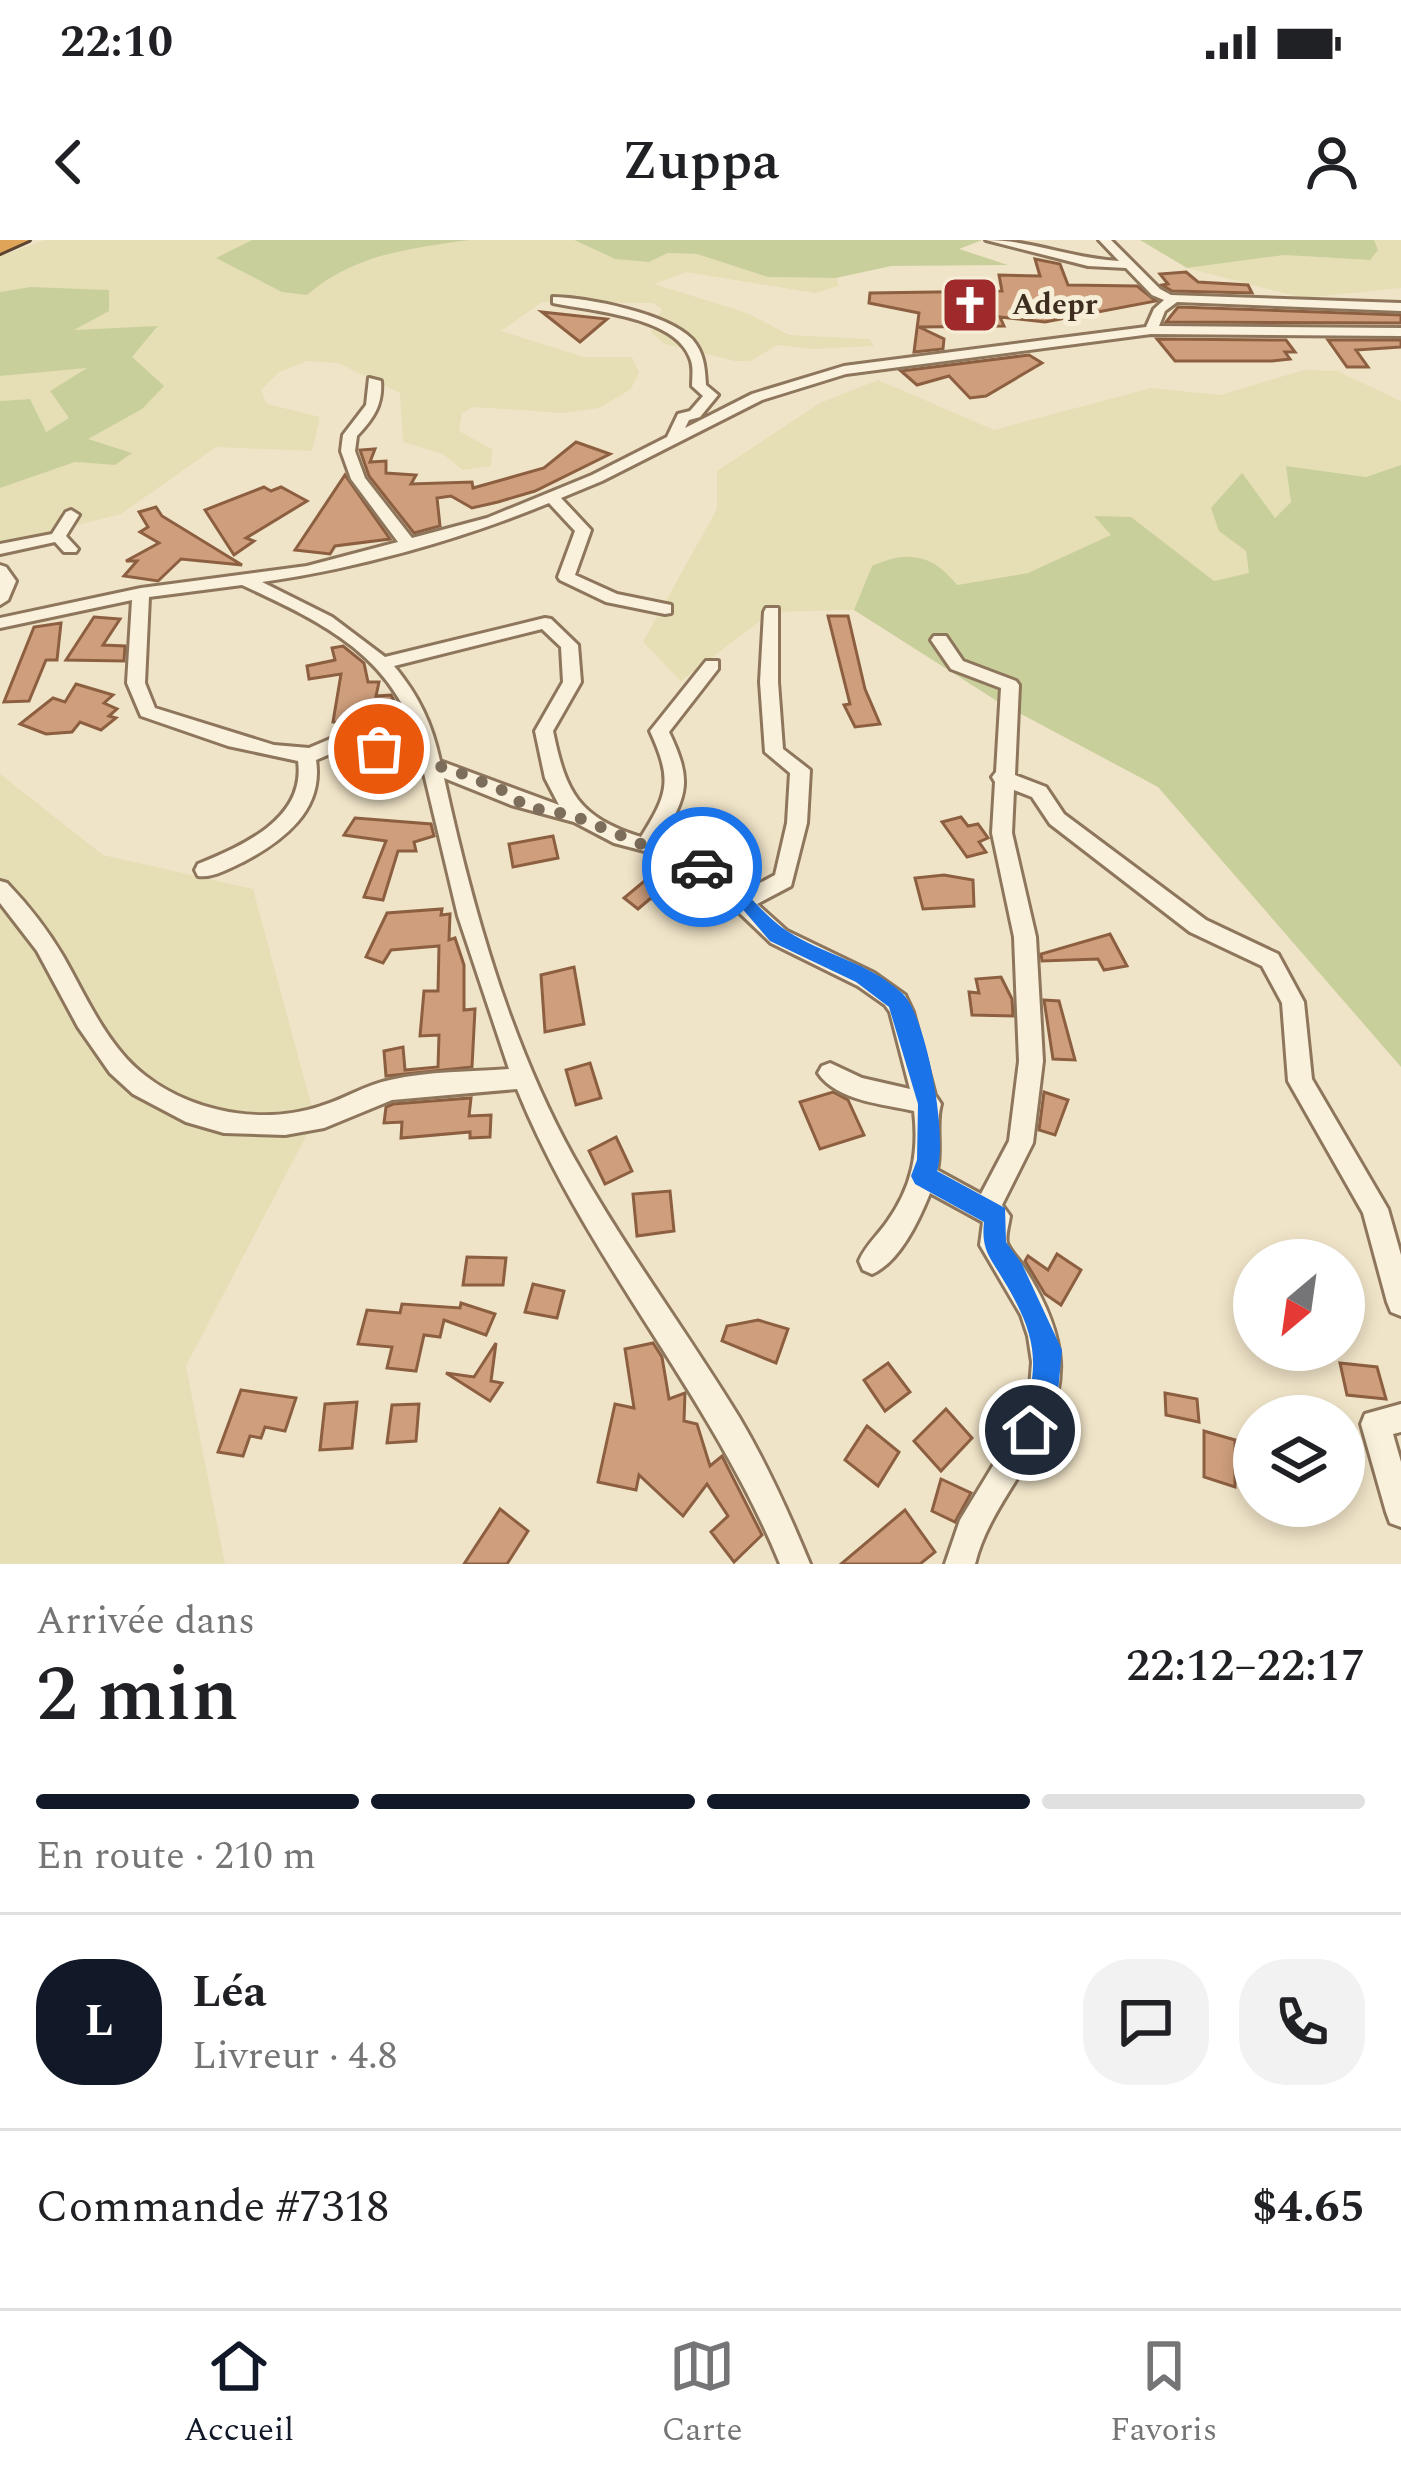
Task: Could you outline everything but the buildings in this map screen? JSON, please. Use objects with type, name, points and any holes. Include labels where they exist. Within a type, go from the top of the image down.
[{"type":"highway","points":[[0,247],[19,240]]},
{"type":"street","points":[[992,240],[1088,263],[1128,265]]},
{"type":"street","points":[[1105,240],[1172,300]]},
{"type":"street","points":[[1151,330],[1160,309],[1172,300],[1218,296],[1401,307]]},
{"type":"street","points":[[557,301],[664,324],[699,354],[703,364],[699,386],[711,395],[695,414],[683,416],[673,440]]},
{"type":"street","points":[[0,622],[141,593],[308,571],[409,545],[553,498],[757,397],[844,370],[1151,330],[1401,332]]},
{"type":"street","points":[[374,381],[376,396],[368,417],[350,435],[350,463],[366,490],[390,511],[409,545]]},
{"type":"street","points":[[553,498],[583,530],[566,577],[612,598],[665,608]]},
{"type":"street","points":[[0,549],[64,543],[71,515]]},
{"type":"street","points":[[0,569],[8,581],[0,600]]},
{"type":"street","points":[[244,580],[356,638],[386,662],[423,725],[483,968],[520,1078],[593,1216],[731,1432],[774,1508],[795,1564]]},
{"type":"street","points":[[141,593],[135,635],[143,707],[207,736],[307,755],[346,740],[431,764],[511,794],[525,807],[572,815],[646,846],[664,845],[746,900],[777,935],[863,976],[898,1002],[929,1104],[929,1160],[902,1228],[872,1261]]},
{"type":"street","points":[[746,900],[784,880],[797,823],[800,770],[774,752],[771,731],[767,656],[772,612]]},
{"type":"street","points":[[386,662],[545,622],[569,645],[572,682],[544,731],[552,777],[572,815]]},
{"type":"street","points":[[940,640],[957,665],[1010,685],[1012,723],[1002,776],[1006,866],[1025,937],[1031,1060],[1021,1143],[986,1209]]},
{"type":"street","points":[[646,846],[677,791],[681,772],[659,731],[712,665]]},
{"type":"street","points":[[205,870],[260,845],[283,826],[301,802],[311,771],[307,755]]},
{"type":"street","points":[[1002,776],[1039,792],[1057,819],[1198,926],[1270,960],[1293,1002],[1300,1081],[1375,1209],[1401,1302]]},
{"type":"street","points":[[0,889],[60,961],[100,1042],[142,1090],[177,1111],[220,1121],[274,1124],[315,1119],[376,1093],[520,1078]]},
{"type":"street","points":[[830,1073],[858,1088],[929,1104]]},
{"type":"street","points":[[923,1176],[997,1216],[993,1245],[1013,1273],[1049,1350],[1044,1402],[974,1522],[959,1564]]},
{"type":"street","points":[[1401,1418],[1376,1424],[1401,1512]]},
{"type":"shaded area","points":[[45,240],[252,240],[217,259],[307,295],[333,272],[407,248],[470,240],[573,240],[615,259],[649,262],[668,253],[697,254],[768,277],[836,278],[839,286],[815,293],[686,272],[654,284],[747,313],[789,335],[869,339],[874,346],[811,349],[778,345],[750,361],[735,361],[665,344],[651,332],[662,309],[653,303],[542,302],[501,331],[584,357],[632,357],[639,373],[631,389],[599,408],[562,413],[473,407],[462,413],[459,431],[492,449],[491,466],[463,470],[443,454],[403,442],[400,393],[338,363],[307,361],[279,372],[261,390],[267,404],[320,417],[312,451],[216,447],[121,514],[0,544],[0,488],[75,462],[115,465],[86,439],[142,409],[132,357],[157,328],[71,330],[30,287],[0,292],[0,256]]},
{"type":"shaded area","points":[[1374,240],[1401,240],[1401,288],[1303,298],[1187,268],[1284,255],[1370,260],[1378,250]]},
{"type":"shaded area","points":[[90,367],[50,391],[69,418],[45,432],[30,399],[0,401],[0,376]]},
{"type":"shaded area","points":[[1304,370],[1337,371],[1401,401],[1401,465],[1366,477],[1287,466],[1291,502],[1275,518],[1219,531],[1246,551],[1250,573],[1214,582],[1131,517],[1095,517],[1112,535],[1028,573],[956,585],[872,566],[854,610],[772,612],[681,681],[643,642],[717,509],[717,471],[820,403],[878,380],[994,430],[1151,388],[1220,395]]},
{"type":"shaded area","points":[[0,774],[103,855],[253,889],[315,1119],[186,1366],[225,1564],[0,1564]]},
{"type":"green space","points":[[252,240],[470,240],[363,262],[307,295],[282,292],[216,258]]},
{"type":"green space","points":[[574,240],[982,240],[959,249],[1008,265],[891,266],[836,278],[768,277],[697,254],[668,253],[649,262],[615,259]]},
{"type":"green space","points":[[1140,240],[1374,240],[1378,250],[1370,260],[1284,255],[1187,268]]},
{"type":"green space","points":[[30,287],[109,290],[109,311],[74,330],[158,326],[132,357],[164,386],[142,409],[88,439],[132,453],[115,465],[75,462],[0,488],[0,401],[30,399],[46,432],[69,418],[50,391],[87,368],[0,376],[0,292]]},
{"type":"green space","points":[[1401,465],[1401,1067],[1158,787],[997,701],[854,610],[872,566],[897,558],[919,558],[938,567],[957,585],[1028,573],[1111,535],[1094,516],[1131,517],[1214,581],[1249,573],[1246,551],[1219,531],[1211,508],[1242,473],[1275,518],[1291,502],[1286,466],[1366,477]]},
{"type":"way so far","points":[[379,749],[456,771],[511,794],[525,807],[572,815],[646,846],[664,845],[702,867]]},
{"type":"place","name":"Adepr","points":[[970,305]]},
{"type":"route","points":[[702,867],[746,900],[777,935],[863,976],[898,1002],[929,1104],[929,1160],[923,1176],[997,1216],[993,1245],[1013,1273],[1049,1350],[1044,1402],[1030,1430]]}]
